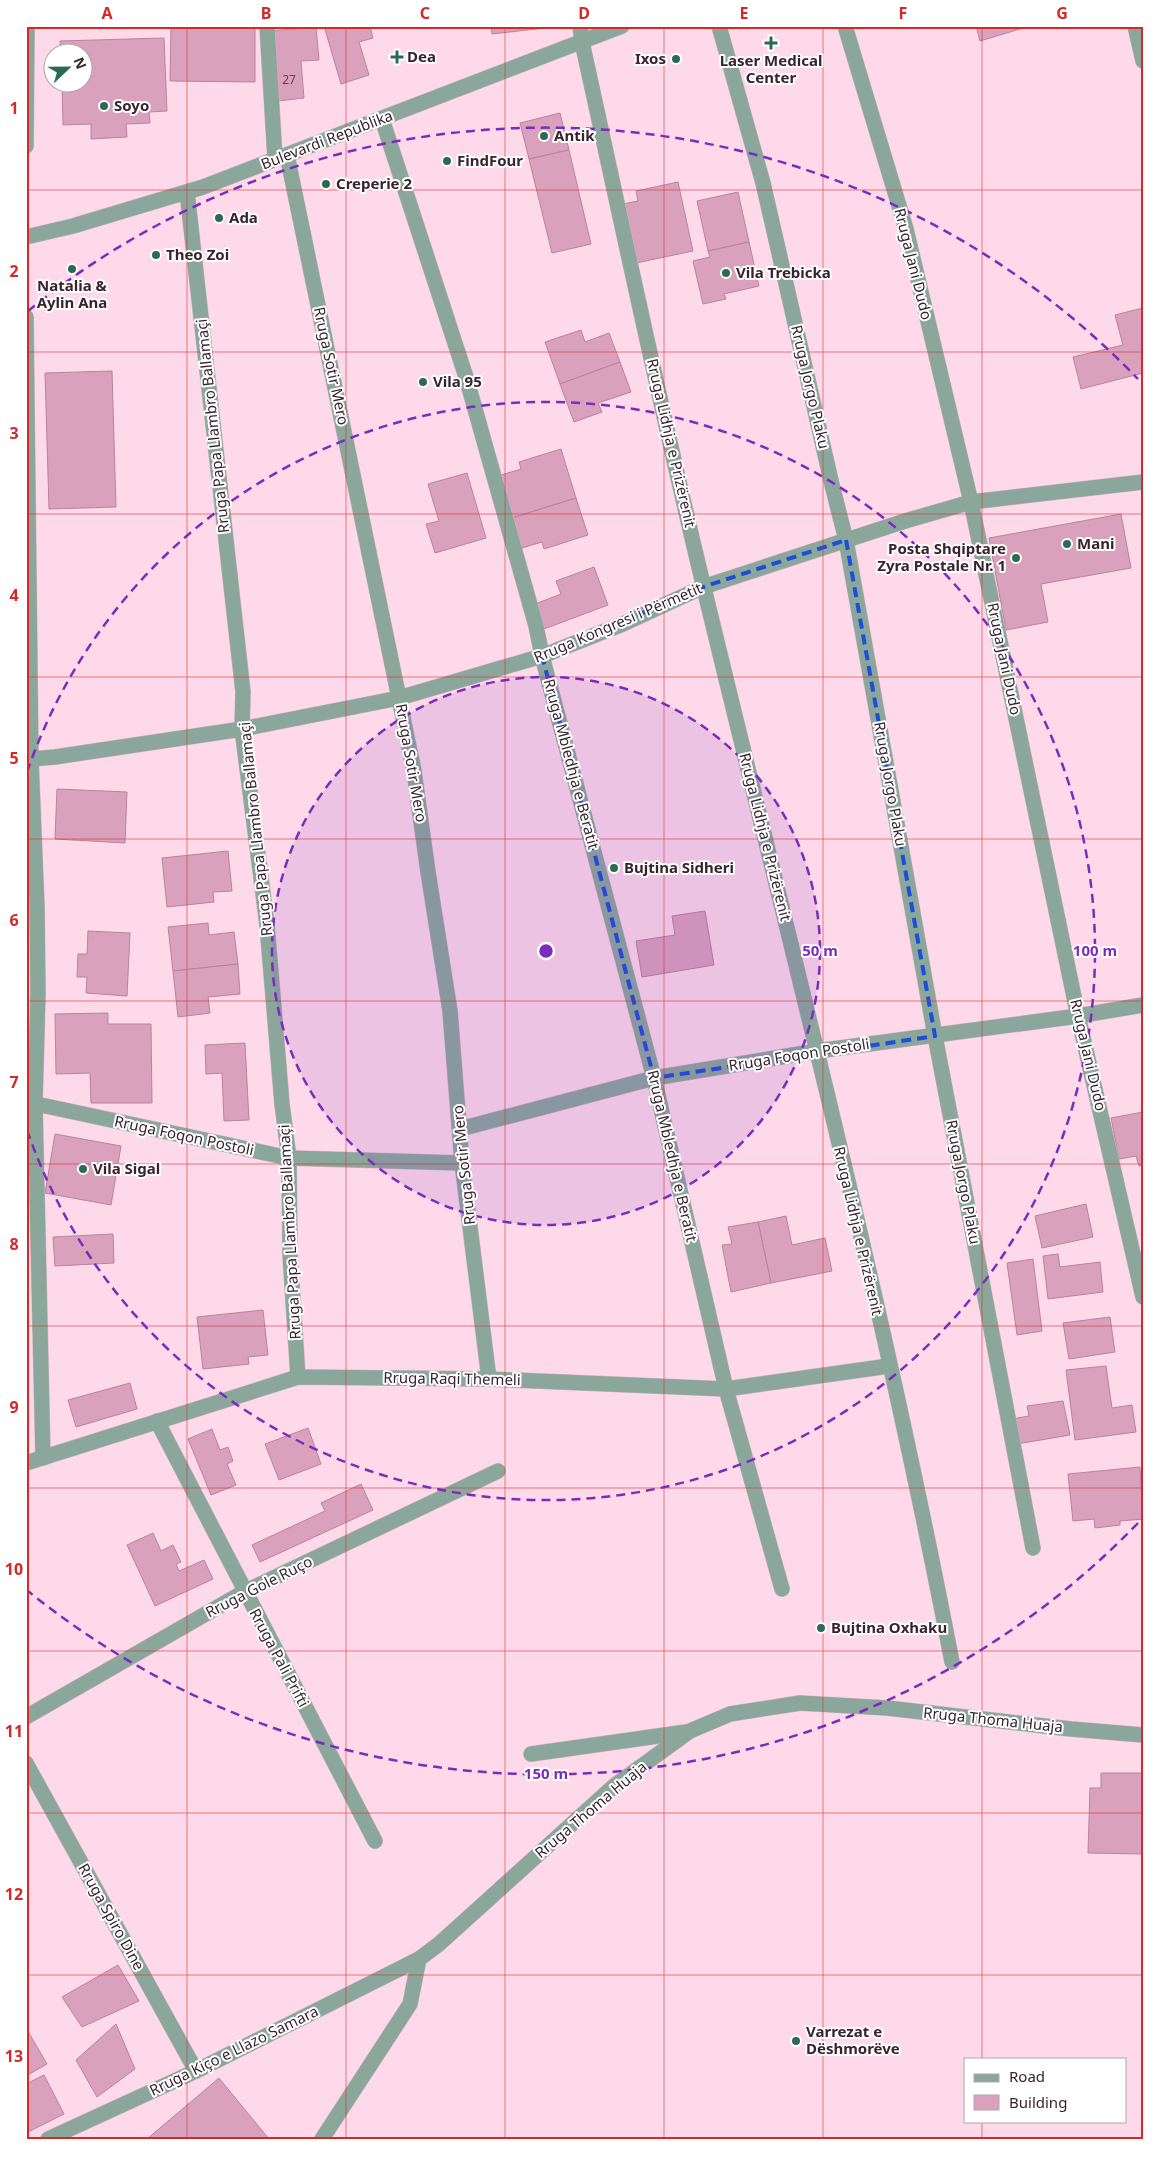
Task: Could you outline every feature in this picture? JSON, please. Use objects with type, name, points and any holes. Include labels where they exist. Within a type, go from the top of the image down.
[{"type":"street","points":[[26,146],[27,26]]},
{"type":"street","name":"Rruga Sotir Mero","points":[[267,26],[281,157],[414,771],[450,1011],[462,1163],[489,1379]]},
{"type":"street","name":"Rruga Lidhja e Prizërenit","points":[[580,26],[703,586],[817,1051],[924,1516],[952,1662]]},
{"type":"street","name":"Bulevardi Republika","points":[[26,237],[74,226],[186,192],[382,119],[622,26]]},
{"type":"street","name":"Rruga Jorgo Plaku","points":[[719,26],[763,183],[846,540],[935,1036],[1033,1548]]},
{"type":"street","name":"Rruga Jani Dudo","points":[[846,26],[906,229],[971,502],[1078,1016],[1143,1297]]},
{"type":"street","points":[[1135,26],[1143,61]]},
{"type":"street","name":"Rruga Mbledhja e Beratit","points":[[382,119],[466,377],[536,626],[542,656],[654,1078],[726,1389],[782,1589]]},
{"type":"street","name":"Rruga Papa Llambro Ballamaçi","points":[[186,192],[243,692],[242,729],[267,925],[282,1104],[289,1158],[290,1254],[298,1377]]},
{"type":"street","points":[[26,318],[31,759],[37,907],[38,992],[31,1103],[33,1309],[43,1458]]},
{"type":"street","name":"Rruga Kongresi i Përmetit","points":[[31,759],[242,729],[399,698],[542,656],[623,624],[703,586],[971,502],[1142,485]]},
{"type":"street","name":"Rruga Foqon Postoli","points":[[460,1130],[654,1078],[817,1051],[1078,1016],[1143,1005]]},
{"type":"street","name":"Rruga Foqon Postoli","points":[[31,1103],[289,1158],[462,1163]]},
{"type":"street","name":"Rruga Raqi Themeli","points":[[26,1463],[298,1377],[489,1379],[726,1389],[889,1366]]},
{"type":"street","name":"Rruga Pali Prifti","points":[[157,1421],[244,1592],[375,1841]]},
{"type":"street","name":"Rruga Gole Ruço","points":[[26,1717],[244,1592],[498,1471]]},
{"type":"street","name":"Rruga Thoma Huaja","points":[[419,1959],[439,1944],[614,1786],[690,1732],[730,1714],[800,1703],[887,1708],[1071,1729],[1143,1735]]},
{"type":"street","points":[[531,1754],[690,1732]]},
{"type":"street","name":"Rruga Spiro Dine","points":[[26,1763],[196,2071]]},
{"type":"street","points":[[322,2139],[410,2004],[419,1959]]},
{"type":"street","name":"Rruga Kiço e Llazo Samara","points":[[48,2139],[196,2071],[419,1959]]},
{"type":"highlighted area","points":[[846,540],[935,1036],[654,1078],[542,656],[703,587]]},
{"type":"building","points":[[171,26],[255,26],[255,82],[170,81]]},
{"type":"building","points":[[324,26],[370,26],[373,38],[359,42],[369,75],[341,84]]},
{"type":"building","points":[[491,26],[554,26],[554,27],[492,34]]},
{"type":"building","points":[[976,26],[1030,26],[980,41]]},
{"type":"building","points":[[316,27],[319,60],[301,61],[304,98],[278,101],[271,31]]},
{"type":"building","points":[[164,38],[167,111],[149,112],[150,123],[126,124],[127,137],[91,139],[91,124],[63,125],[62,92],[92,92],[92,42],[60,41]]},
{"type":"building","name":"Antik","points":[[560,113],[569,150],[529,159],[520,123]]},
{"type":"building","points":[[569,150],[591,244],[552,253],[529,159]]},
{"type":"building","points":[[678,182],[693,251],[636,263],[623,204],[638,201],[636,191]]},
{"type":"building","points":[[738,192],[749,242],[708,251],[697,201]]},
{"type":"building","name":"Vila Trebicka","points":[[749,242],[759,286],[724,294],[726,299],[703,304],[693,261],[710,257],[708,251]]},
{"type":"building","points":[[1143,308],[1143,373],[1081,389],[1073,357],[1123,345],[1115,315]]},
{"type":"building","points":[[581,330],[585,342],[609,333],[620,362],[560,384],[545,342]]},
{"type":"building","points":[[620,362],[631,392],[598,403],[602,412],[574,422],[560,384]]},
{"type":"building","points":[[112,371],[116,507],[49,509],[45,373]]},
{"type":"building","points":[[561,449],[576,498],[512,518],[498,476],[521,469],[519,462]]},
{"type":"building","points":[[467,473],[486,538],[435,553],[426,524],[439,521],[428,484]]},
{"type":"building","points":[[576,498],[588,535],[544,549],[542,542],[522,548],[512,518]]},
{"type":"building","points":[[1121,514],[1131,568],[1041,584],[1048,622],[1006,630],[989,538]]},
{"type":"building","points":[[594,567],[608,605],[544,629],[535,604],[561,594],[556,581]]},
{"type":"building","points":[[57,789],[127,792],[125,843],[55,839]]},
{"type":"building","points":[[228,851],[232,891],[213,892],[214,902],[167,907],[162,858]]},
{"type":"building","points":[[705,911],[714,965],[642,977],[636,941],[675,935],[672,916]]},
{"type":"building","points":[[208,923],[209,935],[234,932],[238,964],[173,971],[168,927]]},
{"type":"building","points":[[88,931],[130,933],[127,996],[86,993],[87,977],[77,977],[78,954],[87,954]]},
{"type":"building","points":[[238,964],[240,994],[208,997],[210,1013],[178,1017],[173,971]]},
{"type":"building","points":[[108,1013],[108,1024],[151,1024],[152,1103],[91,1103],[90,1073],[56,1074],[55,1014]]},
{"type":"building","points":[[245,1043],[249,1120],[224,1121],[222,1073],[206,1074],[205,1045]]},
{"type":"building","points":[[1143,1112],[1143,1165],[1139,1166],[1136,1156],[1119,1159],[1111,1118]]},
{"type":"building","name":"Vila Sigal","points":[[55,1134],[121,1146],[111,1205],[45,1193]]},
{"type":"building","points":[[1086,1204],[1093,1237],[1042,1248],[1035,1216]]},
{"type":"building","points":[[786,1216],[792,1245],[825,1238],[832,1271],[771,1283],[758,1222]]},
{"type":"building","points":[[758,1222],[771,1283],[731,1292],[722,1245],[732,1244],[728,1227]]},
{"type":"building","points":[[113,1234],[114,1263],[55,1266],[53,1237]]},
{"type":"building","points":[[1058,1254],[1060,1267],[1100,1262],[1103,1292],[1048,1299],[1043,1256]]},
{"type":"building","points":[[1033,1259],[1042,1331],[1017,1335],[1007,1263]]},
{"type":"building","points":[[263,1310],[268,1355],[248,1357],[249,1364],[203,1369],[197,1317]]},
{"type":"building","points":[[1110,1317],[1115,1352],[1069,1359],[1063,1323]]},
{"type":"building","points":[[1106,1366],[1112,1408],[1132,1405],[1136,1432],[1075,1440],[1066,1370]]},
{"type":"building","points":[[130,1383],[137,1409],[76,1427],[68,1400]]},
{"type":"building","points":[[1063,1401],[1070,1435],[1017,1444],[1012,1419],[1029,1416],[1027,1406]]},
{"type":"building","points":[[308,1428],[321,1464],[279,1480],[265,1444]]},
{"type":"building","points":[[212,1429],[220,1450],[228,1447],[233,1461],[227,1464],[236,1485],[211,1495],[188,1439]]},
{"type":"building","points":[[1140,1467],[1143,1519],[1120,1521],[1120,1525],[1095,1528],[1094,1519],[1073,1521],[1068,1474]]},
{"type":"building","points":[[361,1484],[373,1510],[260,1562],[252,1545],[325,1511],[321,1503]]},
{"type":"building","points":[[153,1533],[161,1551],[173,1545],[181,1562],[176,1564],[179,1571],[204,1560],[213,1579],[155,1606],[127,1545]]},
{"type":"building","points":[[1101,1773],[1143,1773],[1143,1854],[1088,1853],[1090,1788],[1101,1788]]},
{"type":"building","points":[[118,1965],[139,2001],[82,2027],[62,1997]]},
{"type":"building","points":[[116,2024],[135,2069],[97,2097],[76,2060]]},
{"type":"building","points":[[26,2028],[47,2064],[26,2076]]},
{"type":"building","points":[[44,2075],[64,2114],[26,2133],[26,2084]]},
{"type":"building","points":[[219,2078],[269,2139],[147,2139]]},
{"type":"place","name":"Laser Medical Center","points":[[771,43]]},
{"type":"place","name":"Dea","points":[[397,57]]},
{"type":"place","name":"Ixos","points":[[676,59]]},
{"type":"place","name":"Soyo","points":[[104,106]]},
{"type":"place","name":"Antik","points":[[544,136]]},
{"type":"place","name":"FindFour","points":[[447,161]]},
{"type":"place","name":"Creperie 2","points":[[326,184]]},
{"type":"place","name":"Ada","points":[[219,218]]},
{"type":"place","name":"Theo Zoi","points":[[156,255]]},
{"type":"place","name":"Natalia & Aylin Ana","points":[[72,269]]},
{"type":"place","name":"Vila Trebicka","points":[[726,273]]},
{"type":"place","name":"Vila 95","points":[[423,382]]},
{"type":"place","name":"Mani","points":[[1067,544]]},
{"type":"place","name":"Posta Shqiptare Zyra Postale Nr. 1","points":[[1016,558]]},
{"type":"place","name":"Bujtina Sidheri","points":[[614,868]]},
{"type":"place","name":"Vila Sigal","points":[[83,1169]]},
{"type":"place","name":"Bujtina Oxhaku","points":[[821,1628]]},
{"type":"place","name":"Varrezat e Dëshmorëve","points":[[796,2041]]}]
